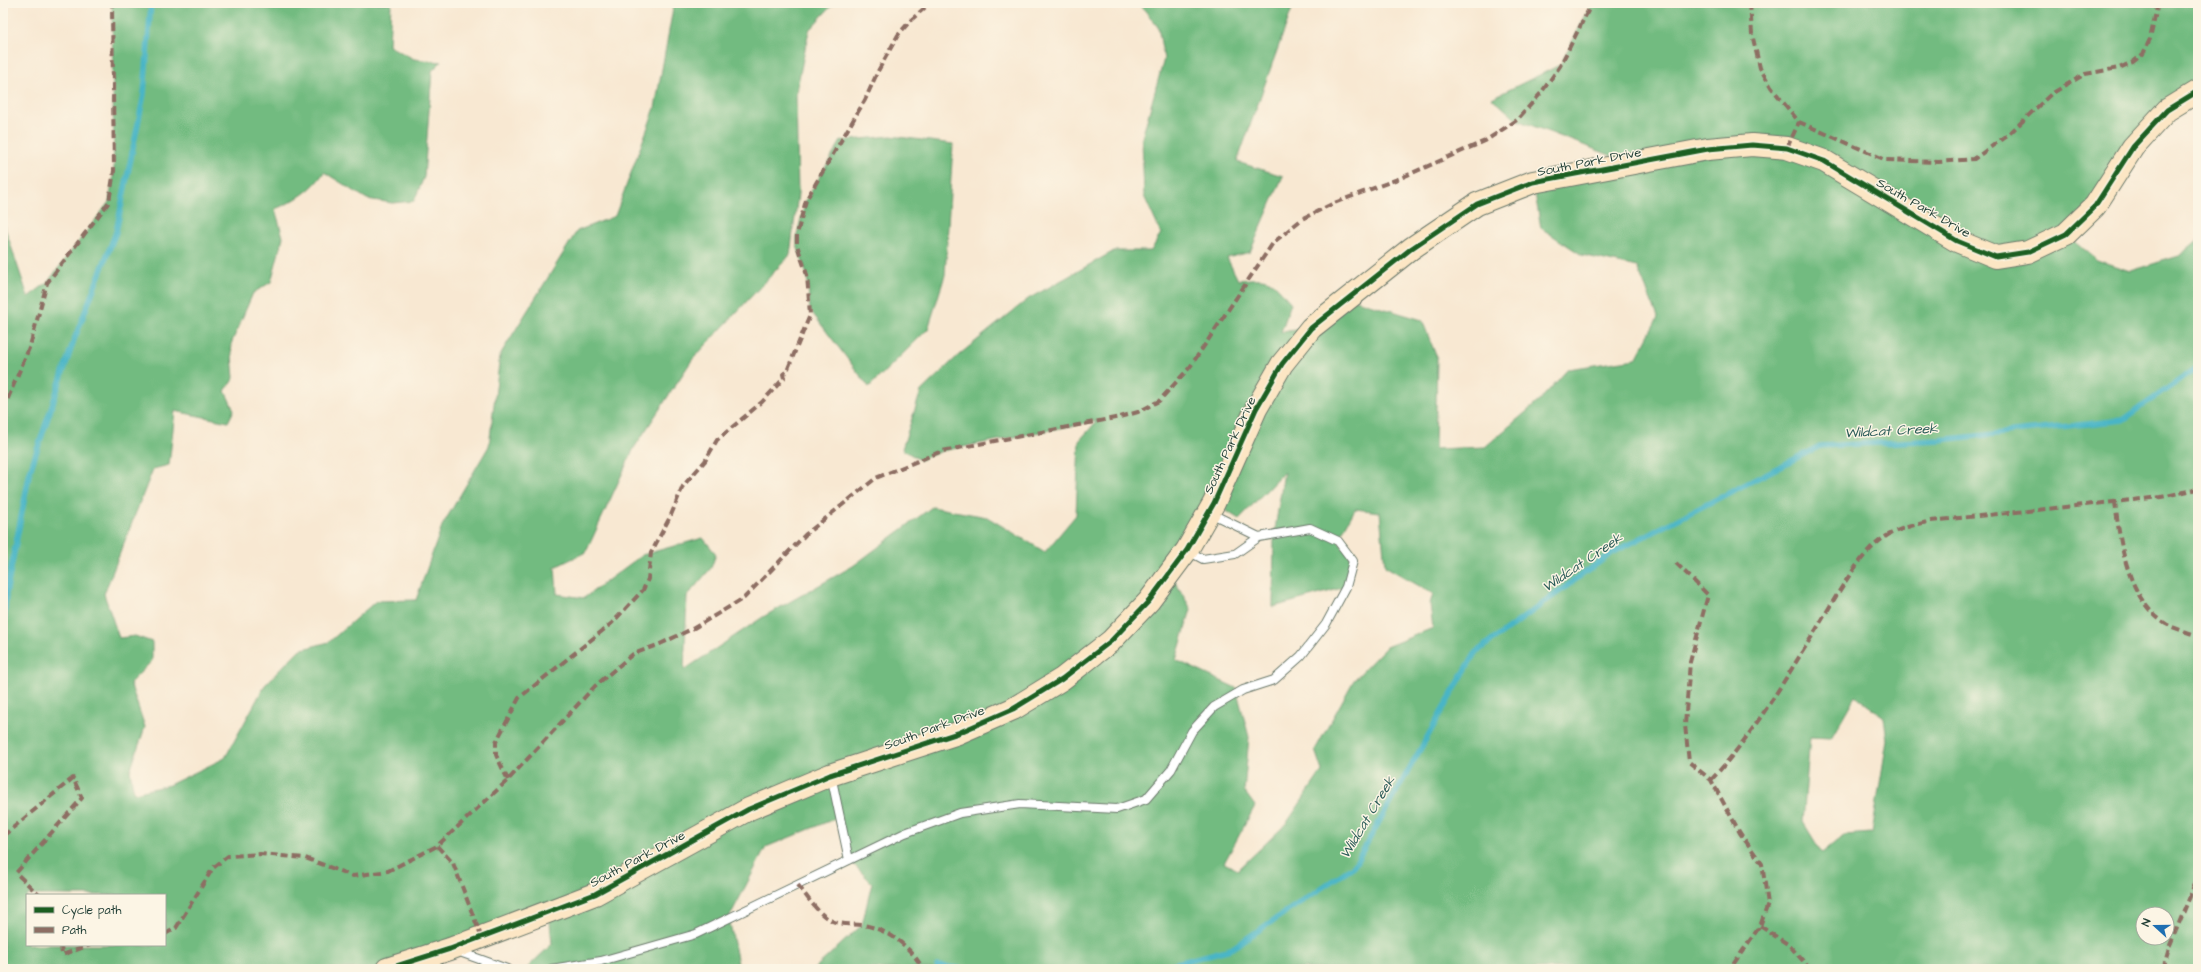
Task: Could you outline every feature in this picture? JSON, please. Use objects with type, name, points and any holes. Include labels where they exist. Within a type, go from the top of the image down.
[{"type":"street","name":"South Park Drive","points":[[387,969],[450,949],[595,894],[749,809],[830,775],[958,733],[1013,709],[1062,678],[1112,641],[1149,601],[1187,550],[1208,512],[1256,409],[1282,364],[1311,328],[1412,248],[1477,204],[1533,182],[1708,149],[1752,145],[1787,148],[1824,161],[1957,242],[1996,257],[2028,252],[2066,234],[2095,206],[2133,147],[2167,110],[2198,91]]},
{"type":"lane","points":[[1208,512],[1259,537]]},
{"type":"lane","points":[[551,969],[601,961],[696,934],[905,834],[960,813],[1020,804],[1117,809],[1146,799],[1171,770],[1192,731],[1214,707],[1243,690],[1274,680],[1302,656],[1326,624],[1346,587],[1353,561],[1338,540],[1310,528],[1259,537],[1235,554],[1203,559],[1187,550]]},
{"type":"lane","points":[[830,775],[849,860]]},
{"type":"lane","points":[[450,949],[507,969]]},
{"type":"green space","points":[[112,3],[391,3],[389,46],[414,59],[441,62],[432,71],[424,177],[414,201],[392,203],[367,199],[324,172],[309,190],[290,202],[275,209],[283,237],[271,282],[253,293],[231,344],[234,378],[225,391],[234,410],[228,422],[175,411],[169,465],[153,469],[104,594],[119,638],[135,636],[152,642],[152,661],[130,683],[145,727],[130,771],[134,793],[169,785],[225,758],[265,685],[299,650],[329,642],[376,601],[416,600],[442,526],[489,446],[500,355],[577,231],[615,216],[655,108],[674,3],[834,3],[809,30],[796,93],[798,194],[790,255],[692,360],[634,448],[586,552],[555,567],[557,594],[584,598],[642,555],[703,538],[716,554],[711,568],[687,596],[684,670],[763,617],[853,566],[932,507],[987,517],[1045,552],[1076,515],[1079,441],[1097,421],[942,451],[920,460],[902,449],[921,391],[960,354],[1028,299],[1114,251],[1151,251],[1161,233],[1144,196],[1142,138],[1164,59],[1158,27],[1139,3],[1294,3],[1237,162],[1283,176],[1250,252],[1227,258],[1238,280],[1264,279],[1269,281],[1278,288],[1291,303],[1281,332],[1311,328],[1349,298],[1422,320],[1437,358],[1435,449],[1485,447],[1539,401],[1568,369],[1636,359],[1658,317],[1637,267],[1582,255],[1541,228],[1533,182],[1631,163],[1517,120],[1492,98],[1560,65],[1592,3],[2198,3],[2198,91],[2066,234],[2097,260],[2130,271],[2179,256],[2198,240],[2198,969],[814,969],[862,925],[872,883],[849,860],[839,817],[766,847],[729,918],[739,969],[526,969],[552,944],[549,911],[387,969],[3,969],[3,222],[28,297],[47,283],[109,202],[114,171]],"holes":[[[1284,472],[1274,536],[1273,607],[1346,587],[1353,561],[1338,540],[1355,509],[1380,512],[1385,566],[1433,594],[1430,604],[1433,628],[1386,647],[1354,680],[1315,750],[1322,771],[1286,824],[1238,870],[1224,863],[1255,806],[1244,791],[1249,737],[1236,688],[1176,660],[1191,609],[1170,573],[1214,503],[1239,519]],[[1855,696],[1884,717],[1887,740],[1872,833],[1844,835],[1822,853],[1803,822],[1810,737],[1831,738]]]},
{"type":"green space","points":[[891,136],[953,144],[945,275],[928,329],[869,387],[810,310],[807,275],[797,245],[797,234],[806,200],[841,141]]},
{"type":"waterway","points":[[3,639],[6,594],[30,471],[74,340],[116,232],[144,94],[151,3]]},
{"type":"waterway","name":"Wildcat Creek","points":[[1154,969],[1231,949],[1354,866],[1475,653],[1612,553],[1820,446],[1940,440],[2123,420],[2198,367]]},
{"type":"waterway","name":"Wildcat Creek","points":[[937,966],[964,969]]},
{"type":"marked path","points":[[3,410],[30,346],[47,283],[109,202],[114,171],[112,3]]},
{"type":"marked path","points":[[508,780],[496,755],[496,742],[519,698],[612,623],[643,590],[648,579],[651,553],[671,515],[683,486],[705,461],[717,440],[762,402],[784,378],[783,374],[787,371],[810,315],[807,275],[797,245],[797,234],[806,200],[865,100],[878,71],[898,35],[911,20],[930,3]]},
{"type":"marked path","points":[[166,933],[176,928],[213,868],[228,856],[260,854],[305,858],[353,876],[388,871],[437,846],[508,780],[595,686],[633,654],[660,644],[694,628],[744,598],[806,534],[876,478],[942,451],[1120,417],[1138,412],[1159,401],[1190,367],[1273,243],[1302,219],[1334,203],[1403,177],[1485,141],[1517,120],[1541,93],[1560,66],[1592,3]]},
{"type":"marked path","points":[[1750,3],[1752,34],[1760,68],[1771,87],[1799,122],[1886,160],[1938,162],[1974,159],[2009,134],[2051,94],[2085,74],[2119,68],[2133,62],[2143,54],[2150,39],[2158,3]]},
{"type":"marked path","points":[[1787,148],[1799,122]]},
{"type":"marked path","points":[[1711,780],[1741,745],[1767,707],[1856,566],[1875,544],[1890,534],[1913,525],[1931,521],[2161,497],[2198,489]]},
{"type":"marked path","points":[[2115,502],[2123,552],[2134,585],[2142,600],[2153,613],[2166,624],[2198,636]]},
{"type":"marked path","points":[[1676,563],[1708,595],[1690,662],[1685,725],[1689,762],[1711,780],[1740,833],[1762,864],[1768,904],[1760,926],[1730,969]]},
{"type":"marked path","points":[[3,836],[73,778],[82,798],[16,873],[38,894]]},
{"type":"marked path","points":[[437,846],[453,863],[481,936]]},
{"type":"marked path","points":[[2163,969],[2170,945],[2198,877]]},
{"type":"marked path","points":[[798,885],[827,918],[839,923],[863,925],[881,930],[905,946],[923,969]]},
{"type":"marked path","points":[[1760,926],[1789,945],[1810,969]]},
{"type":"marked path","points":[[61,946],[62,955],[87,946]]},
{"type":"cycle path","points":[[387,969],[450,949],[595,894],[749,809],[830,775],[958,733],[1013,709],[1062,679],[1111,641],[1149,601],[1187,550],[1214,503],[1256,409],[1282,364],[1311,328],[1412,248],[1477,204],[1533,182],[1708,149],[1752,145],[1787,148],[1824,161],[1957,241],[1996,257],[2028,252],[2066,234],[2095,206],[2133,147],[2167,110],[2198,91]]}]
